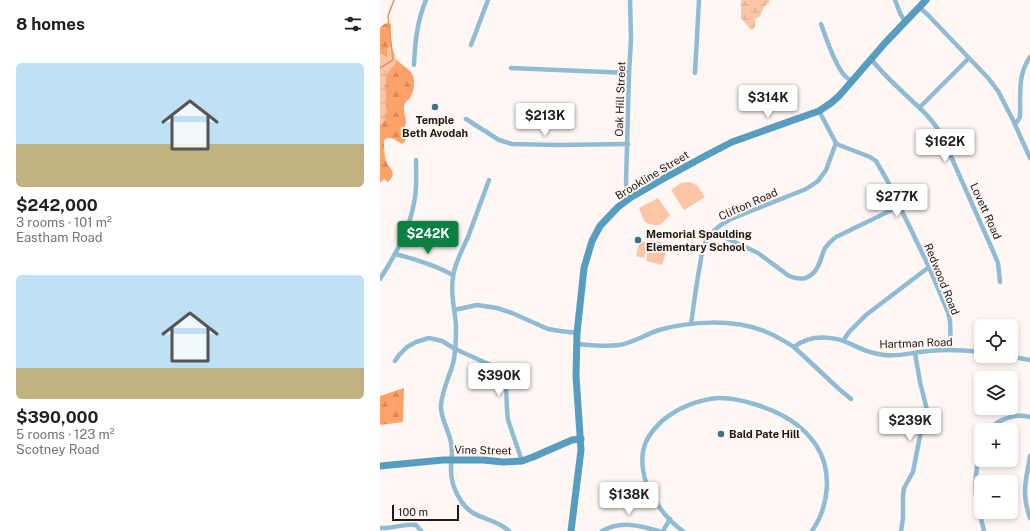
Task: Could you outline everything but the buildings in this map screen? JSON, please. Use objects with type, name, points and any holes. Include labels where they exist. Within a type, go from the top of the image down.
[{"type":"main road","name":"Brookline Street","points":[[571,531],[581,450],[576,376],[577,333],[584,268],[592,241],[600,226],[618,207],[630,198],[674,172],[720,148],[757,133],[820,111],[831,103],[852,82],[871,59],[926,0]]},
{"type":"main road","name":"Vine Street","points":[[380,466],[423,461],[522,461],[533,458],[572,440],[581,439]]},
{"type":"street","points":[[414,65],[418,24],[426,0]]},
{"type":"street","points":[[471,45],[488,0]]},
{"type":"street","name":"Oak Hill Street","points":[[630,0],[631,46],[626,183],[630,198]]},
{"type":"street","points":[[695,73],[699,0]]},
{"type":"street","points":[[895,0],[905,22]]},
{"type":"street","points":[[919,7],[989,79],[998,91],[1030,158]]},
{"type":"street","points":[[821,24],[835,60],[844,75],[852,82]]},
{"type":"street","points":[[920,107],[969,58]]},
{"type":"street","points":[[1015,124],[1020,116],[1021,76],[1030,58]]},
{"type":"street","name":"Lovett Road","points":[[871,59],[920,107],[934,123],[941,134],[998,263],[1000,282]]},
{"type":"street","points":[[511,68],[629,73]]},
{"type":"street","points":[[820,111],[836,143]]},
{"type":"street","points":[[466,119],[499,140],[512,144],[628,144]]},
{"type":"street","name":"Redwood Road","points":[[836,143],[842,148],[870,157],[876,162],[884,174],[929,266],[948,312],[950,321],[951,350]]},
{"type":"street","name":"Clifton Road","points":[[691,324],[702,252],[706,241],[713,232],[720,225],[731,219],[806,189],[818,181],[826,170],[836,143]]},
{"type":"street","points":[[380,279],[395,254],[409,221],[415,198],[416,160]]},
{"type":"street","points":[[488,180],[479,208],[453,275],[452,290],[456,326],[455,349],[453,365],[443,394],[441,410],[451,442],[452,482],[458,496],[467,509],[477,516],[497,522],[509,531]]},
{"type":"street","points":[[713,232],[758,252],[789,276],[795,279],[801,279],[814,273],[825,248],[836,237],[900,206]]},
{"type":"street","points":[[395,254],[427,263],[453,275]]},
{"type":"street","points":[[843,341],[849,332],[866,315],[929,266]]},
{"type":"street","points":[[454,310],[477,305],[497,308],[548,329],[577,333]]},
{"type":"street","points":[[576,344],[607,346],[620,345],[673,326],[691,324],[724,322],[748,326],[764,331],[794,347],[851,399]]},
{"type":"street","points":[[395,361],[407,347],[422,339],[429,338],[442,341],[455,349],[493,366],[500,372],[506,384],[508,420],[522,461]]},
{"type":"street","name":"Hartman Road","points":[[794,347],[799,343],[812,338],[823,338],[843,341],[870,353],[885,356],[929,351],[951,350],[974,352]]},
{"type":"street","points":[[901,531],[904,488],[913,472],[920,436],[927,417],[927,410],[915,353]]},
{"type":"street","points":[[1018,358],[1030,360]]},
{"type":"street","points":[[683,531],[661,508],[652,496],[646,483],[643,474],[642,462],[644,444],[656,427],[668,415],[686,406],[717,398],[748,402],[783,416],[796,424],[807,434],[815,445],[821,454],[825,467],[827,496],[820,517],[812,531]]},
{"type":"street","points":[[997,423],[1011,417],[1030,417]]},
{"type":"street","points":[[1030,456],[1024,485],[1026,508],[1030,518]]},
{"type":"street","points":[[978,467],[976,479],[977,504],[984,531]]},
{"type":"street","points":[[663,531],[670,519]]},
{"type":"street","points":[[380,528],[392,530],[410,524],[416,525],[421,531]]},
{"type":"street","points":[[602,531],[621,524],[628,524],[660,531]]},
{"type":"green space","points":[[742,0],[769,0],[769,3],[764,7],[760,16],[755,19],[755,27],[752,30],[741,18]]},
{"type":"green space","points":[[384,24],[391,24],[392,50],[396,59],[412,74],[414,89],[410,98],[404,105],[406,121],[404,130],[405,142],[402,144],[391,138],[384,140],[385,158],[392,170],[393,175],[388,182],[384,179],[380,183],[380,28]]},
{"type":"green space","points":[[390,46],[395,55],[396,63],[389,71],[386,78],[386,116],[383,123],[380,125],[380,63],[387,58],[387,50]]},
{"type":"green space","points":[[380,53],[389,59],[390,65],[387,69],[380,68]]},
{"type":"green space","points":[[690,182],[698,186],[705,197],[684,210],[671,190],[681,183]]},
{"type":"green space","points":[[658,198],[670,215],[660,225],[651,225],[645,222],[639,208]]},
{"type":"green space","points":[[650,240],[669,244],[662,265],[646,261]]},
{"type":"green space","points":[[640,241],[648,243],[644,258],[636,256]]},
{"type":"green space","points":[[404,388],[403,422],[380,425],[380,396]]},
{"type":"waterway","points":[[380,68],[393,60],[388,16],[394,0]]},
{"type":"place","name":"Temple Beth Avodah","points":[[435,107]]},
{"type":"place","name":"Memorial Spaulding Elementary School","points":[[638,240]]},
{"type":"place","name":"Bald Pate Hill","points":[[721,434]]}]
